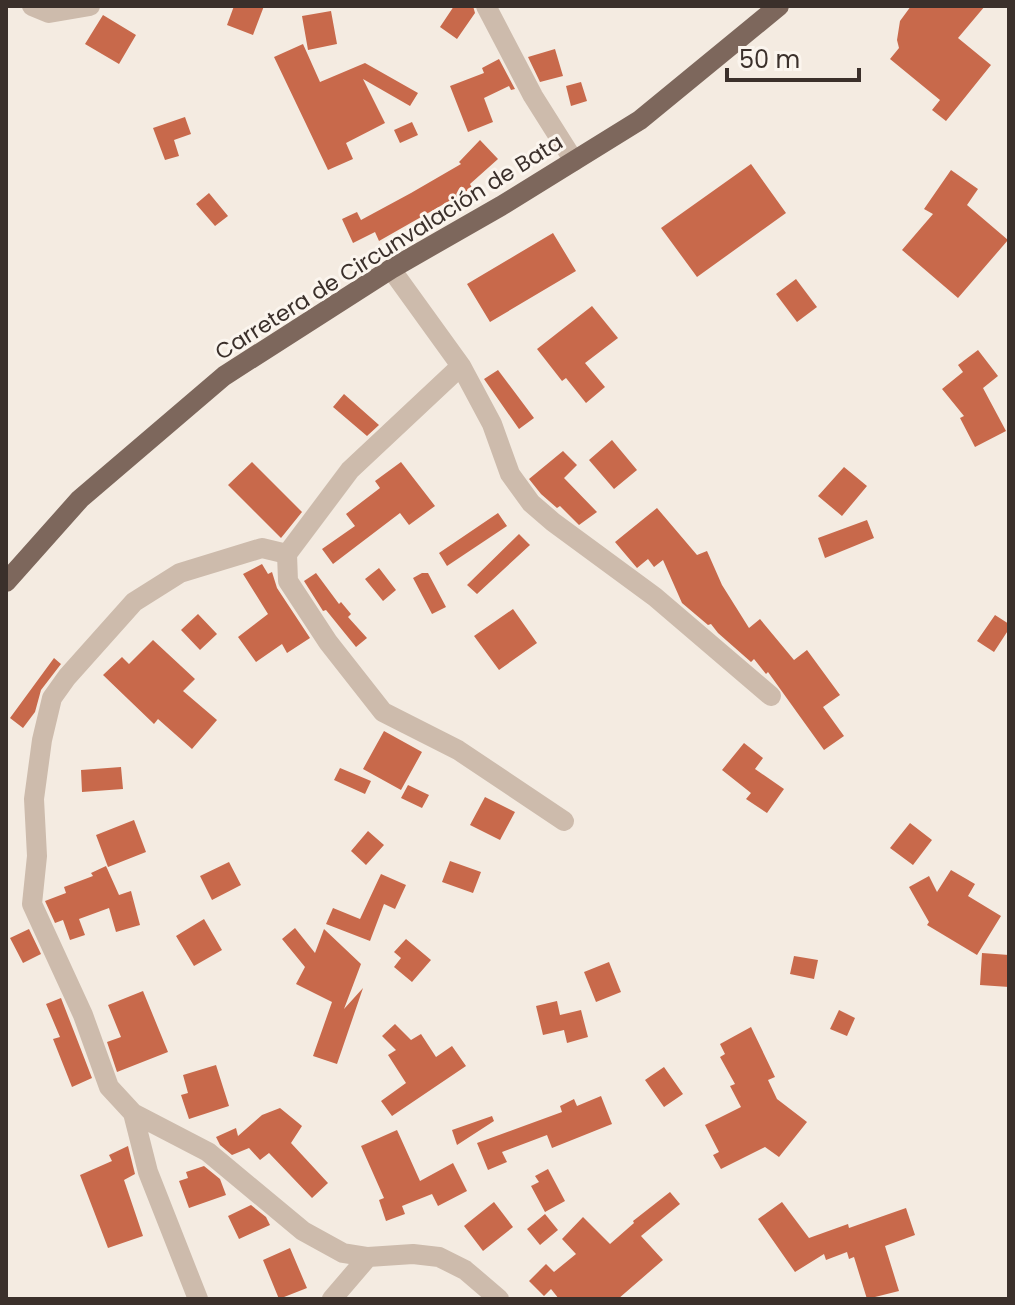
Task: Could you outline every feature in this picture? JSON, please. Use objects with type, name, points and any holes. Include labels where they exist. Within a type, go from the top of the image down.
[{"type":"main road","name":"Carretera de Circunvalación de Bata","points":[[6,582],[80,499],[224,376],[391,269],[640,120],[779,6]]},
{"type":"street","points":[[32,6],[49,13],[90,6]]},
{"type":"street","points":[[486,6],[533,96],[574,161]]},
{"type":"street","points":[[391,269],[461,366],[492,424],[510,474],[531,503],[655,597],[771,696]]},
{"type":"street","points":[[461,366],[350,470],[287,554],[288,581],[328,642],[383,712],[458,750],[564,821]]},
{"type":"street","points":[[287,554],[262,548],[180,573],[134,602],[77,665],[52,698],[42,740],[34,799],[37,856],[32,904],[83,1015],[109,1087],[133,1113],[208,1152],[303,1231],[343,1253],[368,1257],[413,1254],[439,1257],[465,1270],[499,1299]]},
{"type":"street","points":[[133,1113],[148,1172],[198,1299]]},
{"type":"street","points":[[332,1299],[368,1257]]},
{"type":"building","points":[[234,6],[264,6],[253,35],[227,25]]},
{"type":"building","points":[[454,6],[473,6],[475,13],[457,39],[440,27]]},
{"type":"building","points":[[911,6],[985,6],[958,38],[991,65],[946,121],[932,110],[940,100],[890,59],[899,48],[900,21]]},
{"type":"building","points":[[331,11],[337,44],[308,50],[302,16]]},
{"type":"building","points":[[103,15],[136,35],[119,64],[85,44]]},
{"type":"building","points":[[303,44],[320,82],[365,63],[418,93],[410,106],[363,79],[385,123],[346,143],[353,159],[328,170],[274,57]]},
{"type":"building","points":[[555,49],[563,76],[540,82],[528,57]]},
{"type":"building","points":[[499,59],[515,89],[511,90],[509,86],[484,98],[493,122],[468,132],[450,86],[484,73],[482,68]]},
{"type":"building","points":[[581,82],[587,101],[571,106],[566,86]]},
{"type":"building","points":[[185,117],[191,134],[174,140],[179,156],[165,160],[153,128]]},
{"type":"building","points":[[412,122],[418,135],[400,143],[394,130]]},
{"type":"building","points":[[480,140],[498,159],[470,184],[472,188],[379,241],[375,232],[353,243],[342,219],[357,212],[361,220],[411,193],[461,164],[459,162]]},
{"type":"building","points":[[751,164],[786,213],[697,277],[661,228]]},
{"type":"building","points":[[951,170],[978,189],[967,205],[1008,240],[958,298],[902,250],[933,214],[924,209]]},
{"type":"building","points":[[209,193],[228,216],[215,226],[196,204]]},
{"type":"building","points":[[553,233],[576,271],[490,322],[467,284]]},
{"type":"building","points":[[796,279],[817,307],[797,322],[776,294]]},
{"type":"building","points":[[592,306],[618,338],[585,363],[605,387],[586,403],[566,378],[562,381],[537,349]]},
{"type":"building","points":[[978,350],[998,376],[983,388],[1006,431],[975,447],[960,418],[964,416],[942,389],[963,372],[958,365]]},
{"type":"building","points":[[498,370],[534,418],[519,429],[484,379]]},
{"type":"building","points":[[344,394],[379,425],[367,436],[333,407]]},
{"type":"building","points":[[612,440],[637,470],[614,489],[589,460]]},
{"type":"building","points":[[563,451],[577,465],[564,478],[597,512],[579,525],[560,506],[557,508],[541,494],[529,479]]},
{"type":"building","points":[[252,462],[302,512],[281,538],[228,485]]},
{"type":"building","points":[[401,462],[435,506],[409,525],[400,513],[333,564],[322,549],[355,526],[346,514],[380,488],[375,481]]},
{"type":"building","points":[[844,467],[867,486],[842,516],[818,496]]},
{"type":"building","points":[[657,508],[697,555],[707,551],[722,585],[749,628],[760,619],[794,660],[807,650],[840,695],[823,707],[844,736],[824,750],[768,672],[766,674],[754,659],[751,662],[711,624],[708,625],[682,603],[663,560],[654,567],[648,559],[637,568],[615,542]]},
{"type":"building","points":[[498,513],[507,526],[447,566],[439,553]]},
{"type":"building","points":[[867,520],[874,538],[825,558],[818,538]]},
{"type":"building","points":[[519,534],[530,545],[477,594],[467,585]]},
{"type":"building","points":[[262,564],[268,574],[272,572],[277,588],[310,638],[287,653],[282,644],[256,662],[238,637],[268,614],[243,574]]},
{"type":"building","points":[[379,568],[396,590],[383,601],[365,579]]},
{"type":"building","points":[[316,573],[367,638],[356,647],[326,610],[323,611],[304,581]]},
{"type":"building","points":[[428,573],[446,607],[432,614],[413,578]]},
{"type":"building","points":[[513,609],[537,643],[499,670],[474,636]]},
{"type":"building","points":[[198,614],[217,634],[200,650],[181,630]]},
{"type":"building","points":[[995,615],[1009,624],[1009,629],[994,652],[977,641]]},
{"type":"building","points":[[153,640],[195,679],[183,691],[217,720],[192,749],[158,719],[154,724],[103,675],[122,657],[129,664]]},
{"type":"building","points":[[54,658],[61,664],[41,690],[35,712],[23,728],[10,718]]},
{"type":"building","points":[[384,731],[422,752],[401,790],[363,769]]},
{"type":"building","points":[[744,743],[763,758],[755,769],[784,789],[767,813],[746,799],[751,793],[722,770]]},
{"type":"building","points":[[121,767],[123,789],[82,792],[81,770]]},
{"type":"building","points":[[340,768],[371,781],[365,794],[334,780]]},
{"type":"building","points":[[408,785],[429,795],[422,808],[401,798]]},
{"type":"building","points":[[485,797],[515,812],[500,840],[470,825]]},
{"type":"building","points":[[134,820],[146,852],[108,867],[96,835]]},
{"type":"building","points":[[910,823],[932,840],[913,865],[890,848]]},
{"type":"building","points":[[368,831],[384,845],[366,865],[351,851]]},
{"type":"building","points":[[450,861],[481,872],[473,893],[442,882]]},
{"type":"building","points":[[229,862],[241,885],[212,900],[200,876]]},
{"type":"building","points":[[106,866],[119,895],[131,891],[140,925],[116,932],[109,908],[79,919],[85,935],[70,940],[63,920],[55,923],[45,901],[66,893],[64,887],[93,876],[91,873]]},
{"type":"building","points":[[951,870],[975,884],[968,896],[1001,916],[977,955],[927,925],[929,922],[909,887],[929,876],[937,892]]},
{"type":"building","points":[[381,874],[406,885],[395,909],[384,904],[370,941],[326,924],[333,908],[360,919]]},
{"type":"building","points":[[204,919],[222,950],[194,966],[176,936]]},
{"type":"building","points":[[295,928],[315,953],[324,929],[361,964],[344,1009],[363,988],[337,1064],[313,1056],[332,1002],[296,984],[305,967],[282,939]]},
{"type":"building","points":[[29,929],[41,954],[23,963],[10,938]]},
{"type":"building","points":[[406,939],[431,960],[412,982],[394,967],[401,958],[394,952]]},
{"type":"building","points":[[982,953],[1009,955],[1009,987],[980,985]]},
{"type":"building","points":[[794,956],[818,960],[814,979],[790,974]]},
{"type":"building","points":[[609,962],[621,992],[596,1002],[584,972]]},
{"type":"building","points":[[143,991],[168,1052],[117,1072],[107,1042],[121,1037],[108,1005]]},
{"type":"building","points":[[61,998],[92,1078],[72,1087],[53,1039],[60,1037],[46,1004]]},
{"type":"building","points":[[557,1001],[560,1015],[581,1010],[588,1037],[567,1043],[564,1030],[543,1035],[536,1006]]},
{"type":"building","points":[[839,1010],[855,1018],[847,1036],[830,1029]]},
{"type":"building","points":[[395,1024],[411,1040],[421,1034],[436,1057],[452,1046],[466,1066],[392,1116],[381,1101],[406,1083],[388,1055],[396,1050],[382,1036]]},
{"type":"building","points":[[751,1027],[775,1077],[768,1080],[777,1099],[807,1122],[779,1157],[765,1147],[721,1169],[713,1155],[719,1152],[705,1125],[741,1107],[730,1086],[735,1084],[720,1057],[725,1054],[720,1044]]},
{"type":"building","points":[[216,1065],[229,1106],[189,1119],[181,1095],[188,1093],[183,1075]]},
{"type":"building","points":[[664,1067],[683,1094],[664,1107],[645,1080]]},
{"type":"building","points":[[601,1096],[612,1124],[552,1148],[547,1135],[502,1152],[507,1162],[488,1170],[477,1143],[562,1112],[560,1106],[574,1099],[577,1106]]},
{"type":"building","points":[[280,1108],[302,1126],[291,1143],[328,1183],[312,1198],[269,1153],[260,1160],[249,1148],[232,1155],[216,1137],[236,1128],[238,1136],[262,1115]]},
{"type":"building","points":[[492,1116],[494,1121],[457,1145],[452,1130]]},
{"type":"building","points":[[397,1130],[420,1181],[453,1163],[467,1191],[438,1206],[432,1194],[402,1206],[405,1214],[386,1221],[379,1200],[384,1198],[361,1146]]},
{"type":"building","points":[[128,1146],[135,1174],[124,1180],[143,1236],[108,1248],[80,1175],[112,1161],[109,1155]]},
{"type":"building","points":[[204,1166],[220,1179],[226,1195],[189,1208],[179,1181],[188,1178],[186,1172]]},
{"type":"building","points":[[548,1169],[565,1201],[545,1212],[531,1186],[539,1182],[535,1176]]},
{"type":"building","points":[[670,1192],[680,1204],[641,1236],[663,1260],[618,1299],[559,1299],[551,1289],[544,1296],[529,1281],[546,1264],[554,1272],[576,1254],[562,1239],[583,1217],[610,1244]]},
{"type":"building","points":[[494,1202],[513,1227],[483,1251],[464,1226]]},
{"type":"building","points":[[782,1202],[809,1238],[906,1208],[915,1235],[885,1246],[899,1291],[867,1299],[854,1257],[849,1259],[847,1252],[826,1260],[824,1254],[795,1272],[758,1219]]},
{"type":"building","points":[[251,1205],[266,1217],[270,1225],[239,1239],[228,1216]]},
{"type":"building","points":[[545,1214],[558,1230],[540,1245],[527,1229]]},
{"type":"building","points":[[290,1248],[307,1288],[279,1299],[263,1260]]}]
